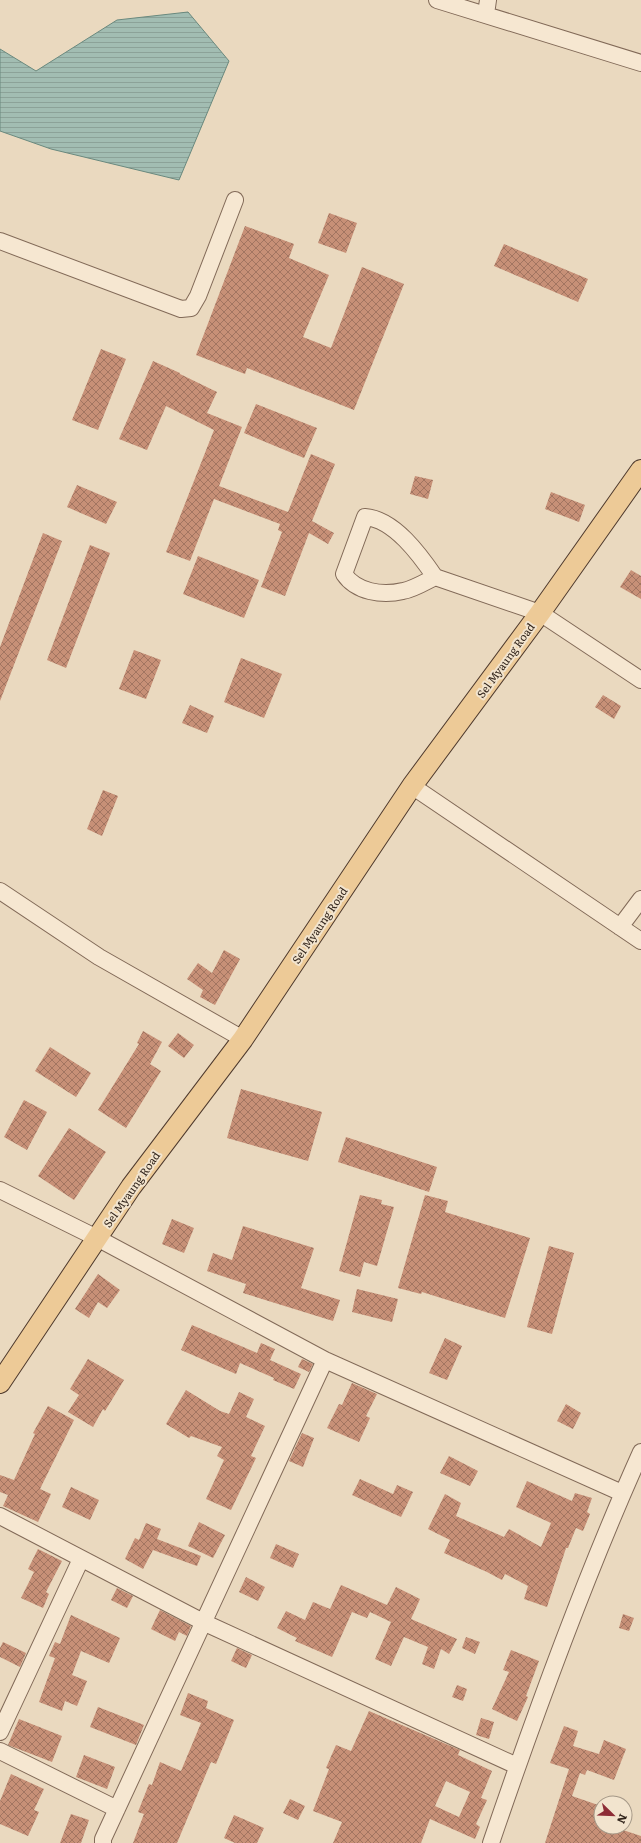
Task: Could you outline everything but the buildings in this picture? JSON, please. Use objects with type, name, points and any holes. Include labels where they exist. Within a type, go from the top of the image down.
[{"type":"main road","name":"Sel Myaung Road","points":[[0,1383],[131,1187],[243,1039],[412,786],[540,613],[641,470]]},
{"type":"street","points":[[437,0],[487,7],[641,64]]},
{"type":"street","points":[[0,242],[181,309],[191,308],[198,296],[235,200]]},
{"type":"street","points":[[435,577],[404,591],[373,592],[350,582],[344,574],[366,517],[374,518],[401,535],[420,554],[435,577],[540,613],[641,680]]},
{"type":"street","points":[[412,786],[641,941]]},
{"type":"street","points":[[0,891],[99,957],[243,1039]]},
{"type":"street","points":[[620,927],[641,899]]},
{"type":"street","points":[[0,1190],[97,1238],[325,1360],[622,1494]]},
{"type":"street","points":[[103,1843],[117,1809],[205,1623],[325,1360]]},
{"type":"street","points":[[491,1843],[517,1766],[622,1494],[641,1452]]},
{"type":"street","points":[[0,1516],[205,1623],[517,1766]]},
{"type":"street","points":[[0,1732],[81,1559]]},
{"type":"street","points":[[0,1751],[117,1809]]},
{"type":"shaded area","points":[[188,12],[229,61],[179,180],[51,149],[0,131],[0,49],[36,71],[117,20]]}]
